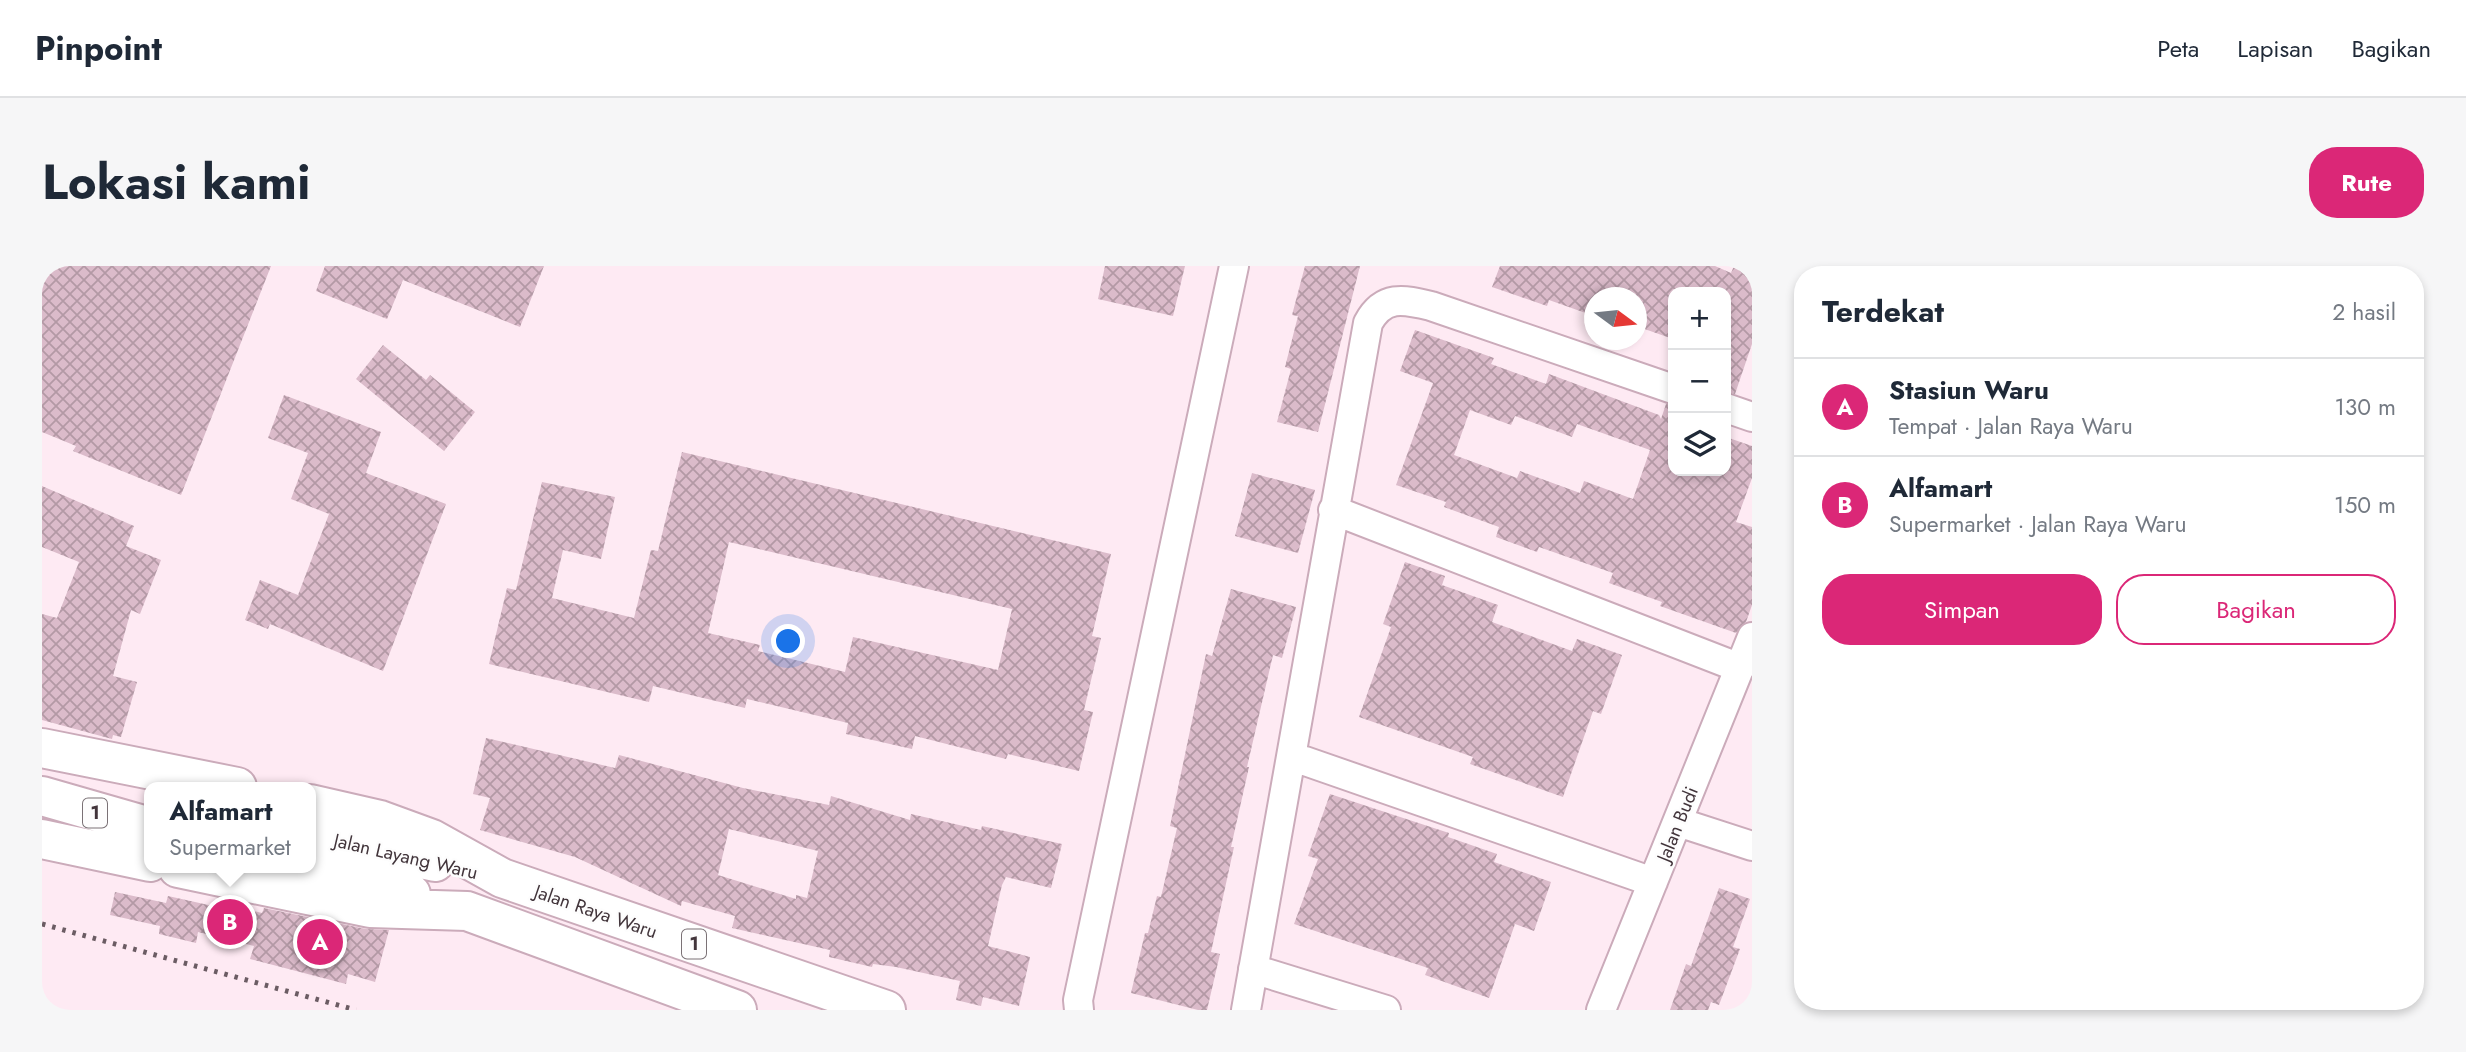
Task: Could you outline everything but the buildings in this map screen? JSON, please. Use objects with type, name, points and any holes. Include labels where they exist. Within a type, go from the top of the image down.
[{"type":"highway","points":[[42,748],[212,782]]},
{"type":"highway","name":"1","points":[[42,790],[144,802]]},
{"type":"highway","name":"1","points":[[42,796],[144,826]]},
{"type":"highway","name":"Jalan Raya Waru","points":[[316,805],[380,820],[432,839],[502,878],[886,1010]]},
{"type":"highway","name":"Jalan Layang Waru","points":[[316,836],[502,878]]},
{"type":"highway","points":[[42,839],[144,861]]},
{"type":"highway","name":"Jalan Layang Waru","points":[[316,865],[467,911]]},
{"type":"highway","points":[[202,873],[370,908],[467,911],[737,1010]]},
{"type":"street","points":[[1079,1010],[1078,1000],[1234,266]]},
{"type":"street","points":[[1246,1010],[1368,323],[1383,303],[1395,299],[1431,306],[1668,388]]},
{"type":"street","points":[[1731,410],[1752,417]]},
{"type":"street","points":[[1333,510],[1740,668]]},
{"type":"street","name":"Jalan Budi","points":[[1601,1010],[1752,637]]},
{"type":"street","points":[[1305,761],[1653,882]]},
{"type":"street","points":[[1678,821],[1752,846]]},
{"type":"street","points":[[1253,970],[1386,1010]]},
{"type":"railway","points":[[42,924],[356,1010]]},
{"type":"place","name":"Alfamart","points":[[230,922]]},
{"type":"place","name":"Stasiun Waru","points":[[320,942]]}]
